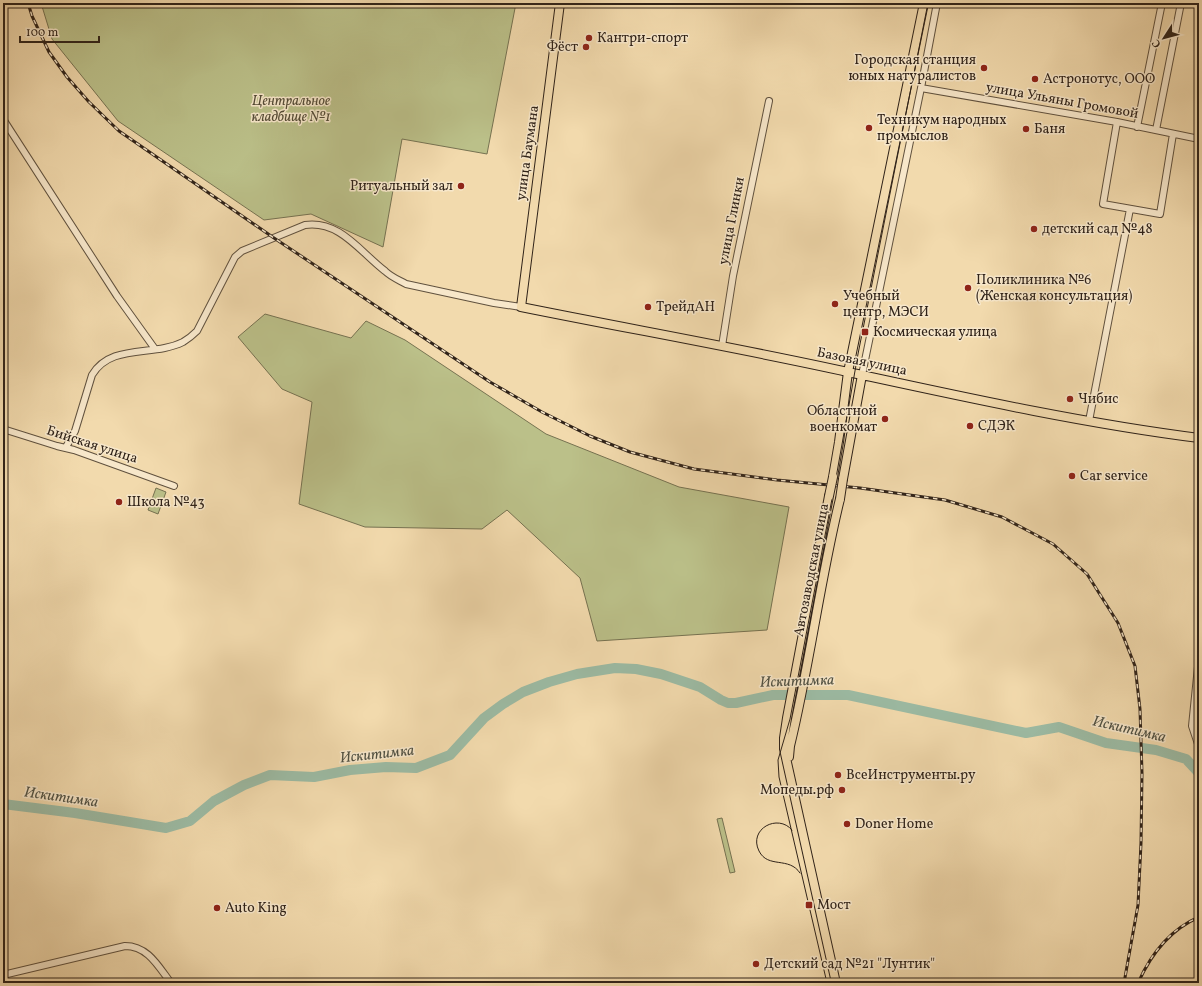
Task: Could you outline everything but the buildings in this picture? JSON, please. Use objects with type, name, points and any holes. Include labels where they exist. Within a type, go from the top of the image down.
[{"type":"main road","name":"улица Баумана","points":[[521,307],[560,3]]},
{"type":"main road","points":[[848,372],[924,3]]},
{"type":"main road","name":"Базовая улица","points":[[521,307],[722,346],[1089,421],[1199,438]]},
{"type":"main road","name":"Автозаводская улица","points":[[836,983],[788,770],[784,749],[784,738],[833,477],[848,372]]},
{"type":"main road","name":"Автозаводская улица","points":[[788,770],[790,746],[840,499],[862,375]]},
{"type":"street","points":[[862,375],[937,3]]},
{"type":"street","points":[[1137,126],[1162,3]]},
{"type":"street","points":[[1156,130],[1181,3]]},
{"type":"street","name":"улица Ульяны Громовой","points":[[921,88],[1117,122],[1199,139]]},
{"type":"street","name":"улица Глинки","points":[[722,346],[733,276],[768,101]]},
{"type":"street","points":[[3,119],[117,296],[156,349]]},
{"type":"street","points":[[1117,122],[1103,204],[1160,214],[1173,134]]},
{"type":"street","points":[[1089,421],[1130,209]]},
{"type":"street","points":[[66,447],[75,431],[92,376],[97,367],[110,358],[182,342],[197,331],[235,257],[242,252],[304,225],[313,224],[335,230],[347,237],[395,279],[406,284],[494,303],[521,307]]},
{"type":"street","name":"Бийская улица","points":[[3,429],[57,446],[66,447],[174,486]]},
{"type":"street","points":[[1199,657],[1192,726],[1199,747]]},
{"type":"street","points":[[3,975],[125,946],[134,946],[143,950],[171,983]]},
{"type":"green space","name":"Центральное кладбище №1","points":[[41,3],[516,3],[487,154],[402,139],[383,247],[311,214],[264,220],[118,121],[52,39]]},
{"type":"green space","points":[[265,314],[351,338],[366,321],[405,340],[546,434],[679,487],[789,507],[767,630],[597,641],[580,578],[507,510],[482,529],[365,527],[299,504],[312,402],[282,389],[238,337]]},
{"type":"green space","points":[[156,488],[166,492],[158,514],[148,510]]},
{"type":"green space","points":[[722,818],[735,872],[730,873],[717,819]]},
{"type":"waterway","name":"Искитимка","points":[[3,804],[75,813],[166,828],[190,821],[214,801],[244,785],[270,775],[314,777],[350,770],[386,767],[416,768],[450,755],[484,718],[523,692],[549,682],[577,674],[615,668],[636,669],[661,674],[700,687],[728,703],[736,703],[773,695],[848,695],[1026,733],[1059,727],[1106,743],[1156,750],[1186,759],[1199,773]]},
{"type":"tram line","points":[[827,983],[779,777],[778,760],[790,719],[858,354],[928,3]]},
{"type":"tram line","points":[[792,830],[786,825],[773,823],[761,830],[757,843],[759,851],[768,860],[790,865],[800,873]]},
{"type":"railway","points":[[28,3],[32,16],[49,52],[67,77],[89,102],[119,131],[274,238],[490,382],[542,412],[590,436],[630,452],[694,469],[777,480],[860,488],[945,500],[1002,517],[1053,544],[1087,574],[1118,623],[1135,666],[1140,709],[1142,773],[1138,905],[1124,983]]},
{"type":"railway","points":[[1138,983],[1149,962],[1162,944],[1188,922],[1199,917]]},
{"type":"place","name":"Кантри-спорт","points":[[589,38]]},
{"type":"place","name":"Фёст","points":[[586,47]]},
{"type":"place","name":"Городская станция юных натуралистов","points":[[984,68]]},
{"type":"place","name":"Астронотус, ООО","points":[[1035,79]]},
{"type":"place","name":"Техникум народных промыслов","points":[[869,128]]},
{"type":"place","name":"Баня","points":[[1026,129]]},
{"type":"place","name":"Ритуальный зал","points":[[461,186]]},
{"type":"place","name":"детский сад №48","points":[[1034,229]]},
{"type":"place","name":"Поликлиника №6 (Женская консультация)","points":[[968,288]]},
{"type":"place","name":"Учебный центр, МЭСИ","points":[[835,304]]},
{"type":"place","name":"ТрейдАН","points":[[648,307]]},
{"type":"place","name":"Космическая улица","points":[[865,332]]},
{"type":"place","name":"Чибис","points":[[1070,399]]},
{"type":"place","name":"Областной военкомат","points":[[885,419]]},
{"type":"place","name":"СДЭК","points":[[970,426]]},
{"type":"place","name":"Car service","points":[[1072,476]]},
{"type":"place","name":"Школа №43","points":[[119,502]]},
{"type":"place","name":"ВсеИнструменты.ру","points":[[838,775]]},
{"type":"place","name":"Мопеды.рф","points":[[842,790]]},
{"type":"place","name":"Doner Home","points":[[847,824]]},
{"type":"place","name":"Мост","points":[[809,905]]},
{"type":"place","name":"Auto King","points":[[217,908]]},
{"type":"place","name":"Детский сад №21 \"Лунтик\"","points":[[756,964]]}]
